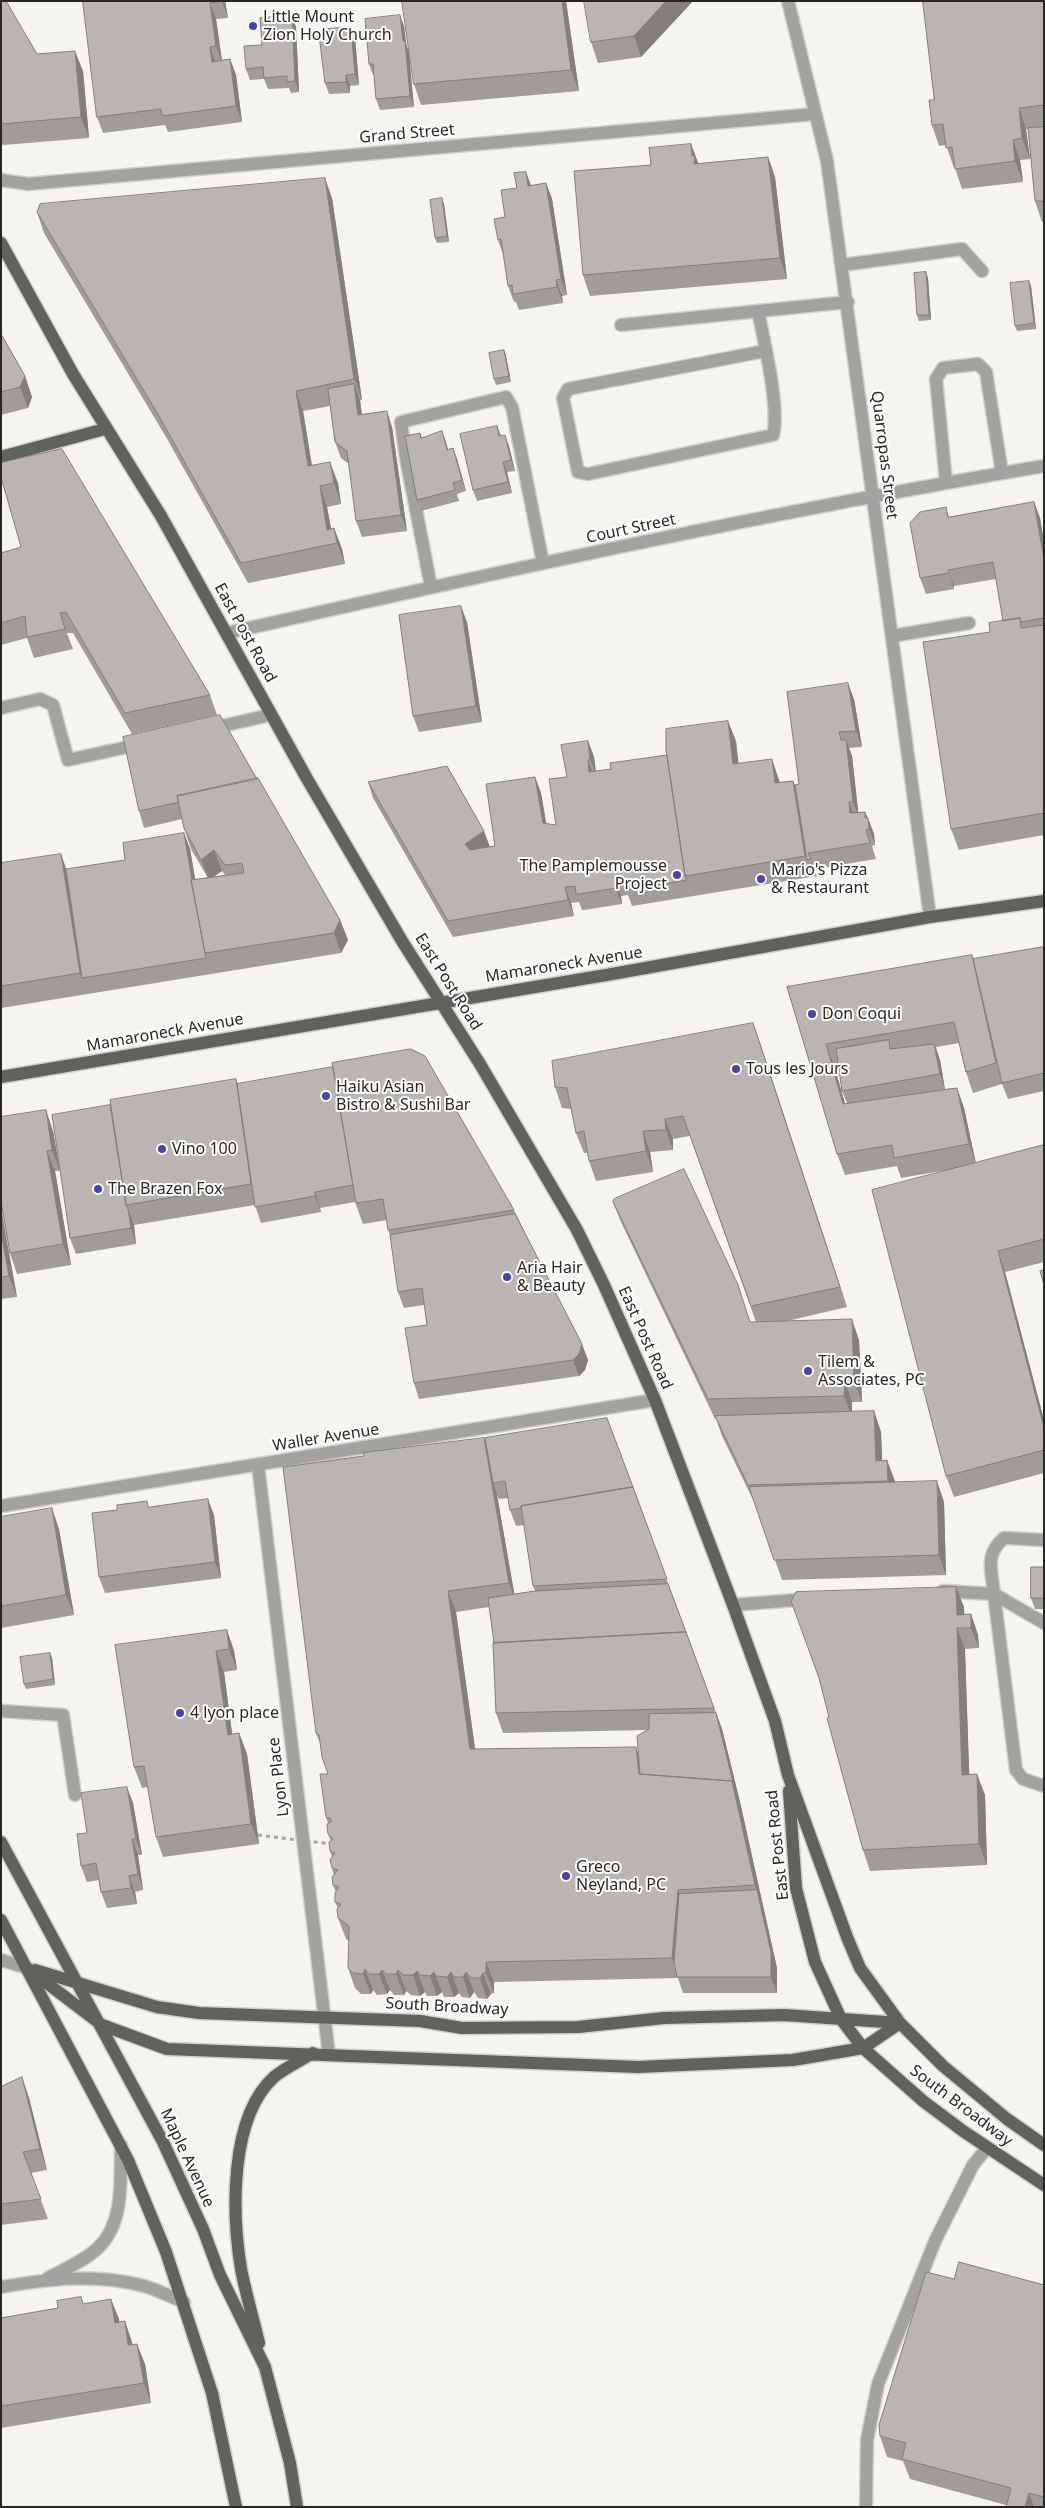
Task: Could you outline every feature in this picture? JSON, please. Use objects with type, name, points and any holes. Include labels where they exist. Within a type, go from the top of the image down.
[{"type":"main road","name":"East Post Road","points":[[1,243],[105,428],[161,516],[227,633],[270,715],[402,941],[480,1064],[576,1230],[604,1285],[655,1400],[733,1605],[775,1721],[788,1775],[857,1960],[900,2024]]},
{"type":"main road","points":[[1,457],[105,428]]},
{"type":"main road","name":"Mamaroneck Avenue","points":[[1,1077],[761,948],[930,917],[1044,901]]},
{"type":"main road","name":"East Post Road","points":[[788,1775],[796,1888],[815,1962],[841,2019],[863,2048]]},
{"type":"main road","name":"Maple Avenue","points":[[1,1842],[163,2142],[203,2229],[220,2275],[265,2367],[290,2463],[297,2507]]},
{"type":"main road","points":[[1,1920],[121,2145],[163,2245],[184,2302],[212,2393],[234,2506]]},
{"type":"main road","name":"South Broadway","points":[[27,1968],[102,2026],[167,2049],[313,2053],[638,2067],[793,2060],[863,2048],[900,2024]]},
{"type":"main road","name":"South Broadway","points":[[27,1968],[157,2008],[199,2013],[420,2021],[462,2028],[578,2027],[664,2018],[784,2015],[900,2024],[943,2066],[1007,2120],[1044,2145]]},
{"type":"main road","name":"South Broadway","points":[[863,2048],[923,2101],[987,2148],[1044,2185]]},
{"type":"main road","points":[[265,2367],[241,2269],[236,2220],[238,2170],[242,2136],[252,2108],[268,2084],[275,2076],[313,2053]]},
{"type":"street","name":"Quarropas Street","points":[[788,1],[827,161],[848,302],[872,495],[930,917]]},
{"type":"street","name":"Grand Street","points":[[1,180],[28,184],[815,114]]},
{"type":"street","points":[[842,265],[962,249],[982,271]]},
{"type":"street","points":[[621,325],[848,302]]},
{"type":"street","points":[[758,311],[765,351],[777,422],[773,434],[588,474],[578,472],[562,398],[568,388],[765,351]]},
{"type":"street","points":[[946,482],[936,379],[943,368],[978,364],[986,372],[1002,473]]},
{"type":"street","points":[[431,587],[406,458],[401,422],[506,397],[512,407],[543,563]]},
{"type":"street","name":"Court Street","points":[[227,633],[543,563],[872,495],[1044,466]]},
{"type":"street","points":[[892,636],[969,623]]},
{"type":"street","points":[[1,708],[40,700],[53,705],[68,760],[151,742]]},
{"type":"street","points":[[198,731],[270,715]]},
{"type":"street","name":"Waller Avenue","points":[[1,1506],[655,1400]]},
{"type":"street","name":"Lyon Place","points":[[258,1465],[329,2055]]},
{"type":"street","points":[[1044,1540],[1004,1538],[993,1548],[990,1559],[1016,1770],[1023,1779],[1044,1786]]},
{"type":"street","points":[[932,1592],[994,1594],[1044,1623]]},
{"type":"street","points":[[733,1605],[822,1598]]},
{"type":"street","points":[[1,1711],[63,1716],[75,1795]]},
{"type":"street","name":"South Broadway","points":[[1,1960],[27,1968]]},
{"type":"street","points":[[46,2280],[82,2260],[99,2247],[108,2234],[117,2216],[120,2204],[121,2145]]},
{"type":"street","points":[[866,2507],[867,2440],[878,2384],[935,2241],[973,2165],[987,2148]]},
{"type":"street","points":[[1,2287],[46,2280],[116,2280],[146,2286],[184,2302]]},
{"type":"path","points":[[258,1835],[334,1845]]},
{"type":"building","points":[[1,1],[6,1],[37,54],[75,51],[81,117],[1,124]]},
{"type":"building","points":[[83,1],[222,1],[210,3],[216,46],[210,47],[212,62],[230,59],[236,106],[162,116],[161,109],[97,117]]},
{"type":"building","points":[[402,1],[562,1],[571,70],[414,84]]},
{"type":"building","points":[[584,1],[666,1],[634,36],[591,42]]},
{"type":"building","points":[[923,1],[1044,1],[1044,105],[1019,108],[1022,138],[1013,140],[1015,161],[955,169],[952,147],[946,148],[943,124],[932,125],[929,100],[934,100]]},
{"type":"building","points":[[400,15],[403,41],[405,41],[410,96],[376,99],[373,64],[369,64],[365,19]]},
{"type":"building","points":[[292,16],[295,81],[287,82],[287,76],[264,78],[263,67],[246,69],[244,46],[262,45],[260,18]]},
{"type":"building","points":[[351,27],[355,74],[346,75],[346,82],[325,83],[319,35],[328,35],[328,29]]},
{"type":"building","points":[[1044,127],[1044,201],[1035,201],[1028,128]]},
{"type":"building","points":[[691,144],[692,156],[695,156],[694,164],[768,157],[780,258],[583,275],[574,171],[651,165],[649,148]]},
{"type":"building","points":[[526,172],[528,186],[546,183],[561,279],[556,280],[557,287],[513,294],[512,285],[508,286],[501,239],[498,240],[494,219],[505,217],[501,190],[517,188],[514,173]]},
{"type":"building","points":[[325,178],[354,379],[296,391],[308,466],[330,462],[334,483],[320,486],[327,530],[334,528],[337,543],[241,563],[159,416],[37,212],[40,204]]},
{"type":"building","points":[[442,198],[447,236],[435,238],[430,200]]},
{"type":"building","points":[[926,272],[929,315],[917,315],[914,273]]},
{"type":"building","points":[[1029,281],[1034,323],[1015,326],[1010,283]]},
{"type":"building","points":[[1,334],[25,376],[20,387],[1,392]]},
{"type":"building","points":[[504,350],[509,376],[494,379],[489,353]]},
{"type":"building","points":[[354,384],[358,415],[387,411],[401,515],[356,521],[347,451],[335,442],[328,389]]},
{"type":"building","points":[[497,426],[499,436],[505,435],[511,460],[503,462],[508,482],[473,490],[460,434]]},
{"type":"building","points":[[442,431],[447,450],[453,448],[462,480],[453,483],[455,490],[417,500],[405,436],[420,433],[421,438]]},
{"type":"building","points":[[62,449],[210,695],[125,713],[66,612],[60,613],[65,629],[27,637],[25,616],[1,623],[1,553],[21,547],[1,477],[1,463]]},
{"type":"building","points":[[1034,502],[1044,559],[1044,618],[1021,622],[1020,618],[1003,621],[993,562],[948,570],[949,573],[920,578],[910,523],[920,512],[946,507],[948,517]]},
{"type":"building","points":[[461,606],[476,706],[413,716],[399,615]]},
{"type":"building","points":[[1020,618],[1021,628],[1044,625],[1044,813],[951,829],[923,642],[990,632],[989,623]]},
{"type":"building","points":[[848,683],[856,731],[839,732],[841,740],[846,740],[853,802],[849,802],[850,813],[865,812],[865,818],[868,818],[869,829],[866,830],[870,843],[808,853],[811,859],[807,860],[795,785],[799,784],[787,692]]},
{"type":"building","points":[[220,715],[257,779],[177,796],[179,802],[139,811],[123,737]]},
{"type":"building","points":[[728,721],[733,764],[772,759],[775,783],[793,781],[805,856],[685,876],[666,750],[666,729]]},
{"type":"building","points":[[588,741],[589,772],[611,769],[610,763],[667,755],[687,880],[626,890],[625,879],[615,880],[616,888],[579,894],[576,894],[575,886],[565,887],[568,900],[448,921],[368,782],[447,766],[484,831],[465,844],[470,850],[495,846],[486,784],[535,777],[543,823],[556,825],[549,779],[567,777],[561,745]]},
{"type":"building","points":[[258,778],[340,920],[334,933],[205,953],[191,880],[244,873],[242,863],[225,865],[214,850],[201,860],[184,828],[177,796]]},
{"type":"building","points":[[184,833],[206,958],[82,978],[66,869],[125,860],[123,843]]},
{"type":"building","points":[[61,854],[80,973],[1,986],[1,863]]},
{"type":"building","points":[[1044,947],[1044,1073],[1002,1083],[973,959]]},
{"type":"building","points":[[972,955],[996,1063],[966,1072],[954,1022],[826,1044],[843,1104],[957,1088],[969,1144],[894,1158],[892,1145],[837,1154],[787,987]]},
{"type":"building","points":[[753,1023],[840,1287],[751,1306],[683,1116],[665,1119],[666,1130],[643,1131],[646,1151],[589,1161],[584,1131],[576,1133],[567,1088],[555,1087],[552,1061]]},
{"type":"building","points":[[889,1040],[890,1049],[934,1044],[940,1074],[842,1091],[836,1049]]},
{"type":"building","points":[[411,1049],[425,1056],[514,1210],[388,1230],[383,1199],[356,1203],[332,1063]]},
{"type":"building","points":[[333,1067],[353,1185],[315,1192],[315,1196],[255,1207],[237,1084]]},
{"type":"building","points":[[236,1079],[251,1184],[126,1205],[110,1100]]},
{"type":"building","points":[[110,1105],[131,1228],[70,1238],[52,1115]]},
{"type":"building","points":[[46,1110],[52,1150],[47,1151],[63,1244],[10,1253],[1,1202],[1,1117]]},
{"type":"building","points":[[1044,1145],[1044,1239],[998,1251],[1044,1428],[1044,1450],[946,1476],[872,1190]]},
{"type":"building","points":[[684,1169],[738,1285],[750,1322],[852,1319],[854,1381],[845,1382],[844,1396],[708,1399],[613,1202],[614,1199]]},
{"type":"building","points":[[515,1214],[582,1344],[579,1354],[573,1360],[414,1383],[405,1328],[427,1325],[422,1288],[398,1292],[390,1235]]},
{"type":"building","points":[[1,1232],[9,1276],[1,1277]]},
{"type":"building","points":[[1044,1270],[1044,1285],[1040,1271]]},
{"type":"building","points":[[874,1411],[876,1461],[887,1460],[888,1481],[748,1485],[715,1416]]},
{"type":"building","points":[[607,1418],[633,1487],[521,1506],[521,1508],[510,1510],[505,1481],[493,1483],[485,1438]]},
{"type":"building","points":[[484,1438],[509,1583],[448,1591],[470,1749],[636,1747],[639,1774],[732,1781],[755,1885],[678,1890],[672,1958],[486,1962],[486,1973],[483,1973],[480,1978],[471,1978],[466,1972],[463,1977],[454,1977],[451,1972],[447,1977],[436,1976],[434,1972],[430,1976],[420,1975],[417,1971],[413,1975],[403,1975],[398,1970],[396,1974],[386,1974],[382,1970],[379,1974],[369,1974],[365,1969],[363,1974],[353,1973],[348,1968],[349,1926],[338,1918],[337,1909],[341,1904],[335,1902],[335,1893],[339,1887],[333,1885],[332,1877],[338,1870],[332,1868],[330,1860],[335,1853],[330,1851],[329,1842],[333,1839],[328,1834],[327,1824],[331,1822],[331,1819],[326,1817],[320,1774],[328,1774],[322,1757],[319,1735],[316,1733],[283,1467],[364,1456],[363,1453]]},
{"type":"building","points":[[937,1481],[939,1555],[774,1560],[749,1487]]},
{"type":"building","points":[[633,1487],[667,1579],[533,1586],[521,1506]]},
{"type":"building","points":[[208,1499],[215,1562],[99,1577],[92,1513],[117,1510],[117,1505],[147,1501],[148,1507]]},
{"type":"building","points":[[52,1508],[66,1595],[1,1606],[1,1517]]},
{"type":"building","points":[[1031,1567],[1044,1567],[1044,1598],[1031,1598]]},
{"type":"building","points":[[668,1584],[686,1632],[494,1643],[488,1598],[535,1591]]},
{"type":"building","points":[[956,1587],[957,1615],[971,1614],[971,1628],[957,1628],[962,1775],[977,1774],[979,1844],[863,1850],[827,1718],[829,1717],[819,1678],[791,1601],[796,1592]]},
{"type":"building","name":"4 lyon place","points":[[227,1630],[229,1649],[216,1651],[228,1735],[239,1733],[251,1824],[156,1837],[144,1766],[134,1767],[115,1645]]},
{"type":"building","points":[[686,1632],[714,1708],[496,1713],[493,1643]]},
{"type":"building","points":[[50,1653],[53,1679],[24,1684],[20,1657]]},
{"type":"building","points":[[716,1713],[734,1786],[732,1781],[640,1774],[637,1736],[649,1729],[649,1714]]},
{"type":"building","points":[[127,1787],[136,1839],[132,1839],[138,1874],[129,1876],[131,1888],[101,1892],[96,1863],[81,1866],[77,1834],[87,1833],[81,1793]]},
{"type":"building","points":[[757,1890],[771,1952],[771,1977],[677,1977],[674,1962],[679,1894]]},
{"type":"building","points":[[22,2077],[40,2149],[23,2152],[41,2199],[1,2204],[1,2087]]},
{"type":"building","points":[[959,2262],[1044,2285],[1044,2497],[1029,2493],[1025,2507],[1006,2507],[1011,2488],[902,2459],[906,2443],[880,2436],[879,2425],[926,2272],[954,2279]]},
{"type":"building","points":[[81,2297],[83,2304],[111,2299],[115,2323],[125,2321],[128,2345],[137,2344],[144,2383],[1,2406],[1,2318],[58,2308],[57,2301]]},
{"type":"place","name":"Little Mount Zion Holy Church","points":[[253,26]]},
{"type":"place","name":"The Pamplemousse Project","points":[[677,875]]},
{"type":"place","name":"Mario's Pizza & Restaurant","points":[[761,879]]},
{"type":"place","name":"Don Coqui","points":[[812,1014]]},
{"type":"place","name":"Tous les Jours","points":[[736,1069]]},
{"type":"place","name":"Haiku Asian Bistro & Sushi Bar","points":[[326,1096]]},
{"type":"place","name":"Vino 100","points":[[162,1149]]},
{"type":"place","name":"The Brazen Fox","points":[[98,1189]]},
{"type":"place","name":"Aria Hair & Beauty","points":[[507,1277]]},
{"type":"place","name":"Tilem & Associates, PC","points":[[808,1371]]},
{"type":"place","name":"4 lyon place","points":[[180,1713]]},
{"type":"place","name":"Greco Neyland, PC","points":[[566,1876]]}]
